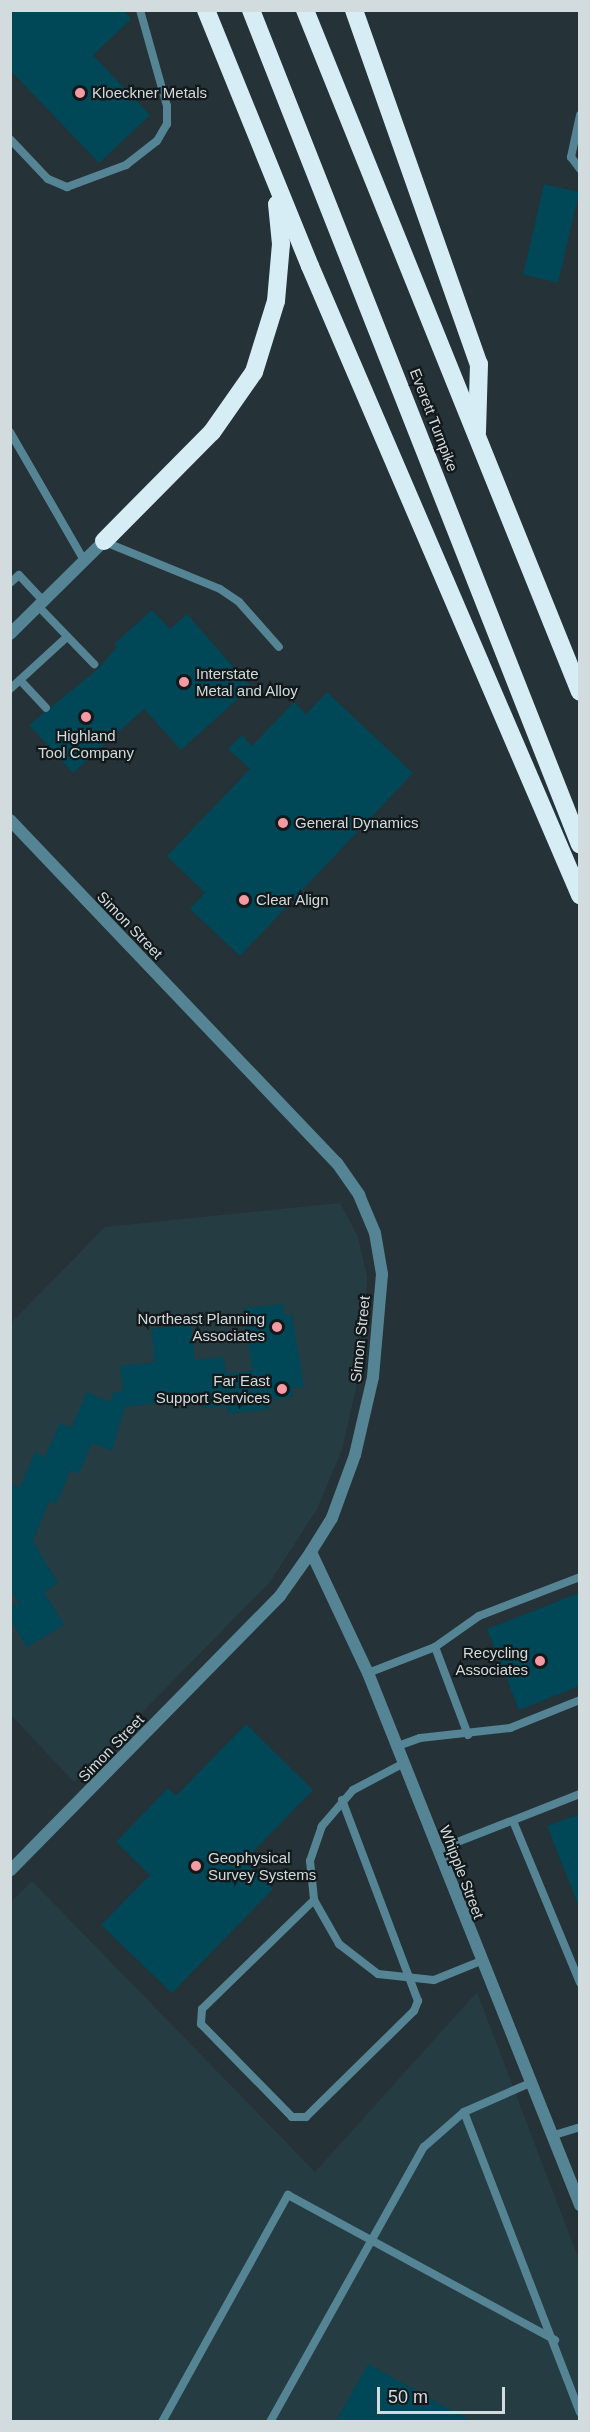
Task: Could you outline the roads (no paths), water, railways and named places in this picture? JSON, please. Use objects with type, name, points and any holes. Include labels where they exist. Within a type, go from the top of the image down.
[{"type":"highway","points":[[206,10],[271,173],[579,894]]},
{"type":"highway","name":"Everett Turnpike","points":[[251,10],[579,845]]},
{"type":"highway","points":[[305,10],[579,692]]},
{"type":"highway","points":[[354,10],[480,364],[477,440]]},
{"type":"highway","points":[[104,541],[217,426],[256,366],[273,317],[280,263],[280,225],[271,173]]},
{"type":"street","points":[[10,634],[104,541]]},
{"type":"street","name":"Simon Street","points":[[10,820],[312,1132],[359,1196],[375,1233],[382,1274],[374,1377],[344,1490],[311,1552],[280,1596],[10,1871]]},
{"type":"street","name":"Whipple Street","points":[[311,1552],[368,1673],[398,1746],[437,1850],[579,2205]]},
{"type":"lane","points":[[10,139],[48,179],[67,187],[126,165],[157,141],[167,124],[167,106],[140,10]]},
{"type":"lane","points":[[579,115],[571,157],[579,170]]},
{"type":"lane","points":[[10,432],[84,560]]},
{"type":"lane","points":[[104,541],[220,589],[239,602],[279,647]]},
{"type":"lane","points":[[10,583],[19,575],[40,604],[94,664]]},
{"type":"lane","points":[[10,689],[68,637]]},
{"type":"lane","points":[[20,680],[46,708]]},
{"type":"lane","points":[[368,1673],[435,1647],[466,1622],[579,1577]]},
{"type":"lane","points":[[435,1647],[468,1735]]},
{"type":"lane","points":[[398,1746],[431,1737],[468,1735],[510,1728],[579,1700]]},
{"type":"lane","points":[[404,1763],[373,1777],[342,1800],[314,1844],[310,1861],[314,1900],[329,1931],[353,1959],[378,1974],[413,1980],[434,1980],[481,1961]]},
{"type":"lane","points":[[437,1850],[579,1794]]},
{"type":"lane","points":[[314,1900],[202,2008],[201,2024],[292,2117],[306,2117],[414,2011],[418,2001],[413,1980],[342,1800]]},
{"type":"lane","points":[[513,1821],[579,1983]]},
{"type":"lane","points":[[270,2421],[424,2147],[464,2112],[530,2083]]},
{"type":"lane","points":[[464,2112],[555,2340],[579,2412]]},
{"type":"lane","points":[[551,2136],[579,2127]]},
{"type":"lane","points":[[162,2421],[288,2195],[555,2340]]},
{"type":"place","name":"Kloeckner Metals","points":[[80,93]]},
{"type":"place","name":"Interstate Metal and Alloy","points":[[184,682]]},
{"type":"place","name":"Highland Tool Company","points":[[86,717]]},
{"type":"place","name":"General Dynamics","points":[[283,823]]},
{"type":"place","name":"Clear Align","points":[[244,900]]},
{"type":"place","name":"Northeast Planning Associates","points":[[277,1327]]},
{"type":"place","name":"Far East Support Services","points":[[282,1389]]},
{"type":"place","name":"Recycling Associates","points":[[540,1661]]},
{"type":"place","name":"Geophysical Survey Systems","points":[[196,1866]]}]
